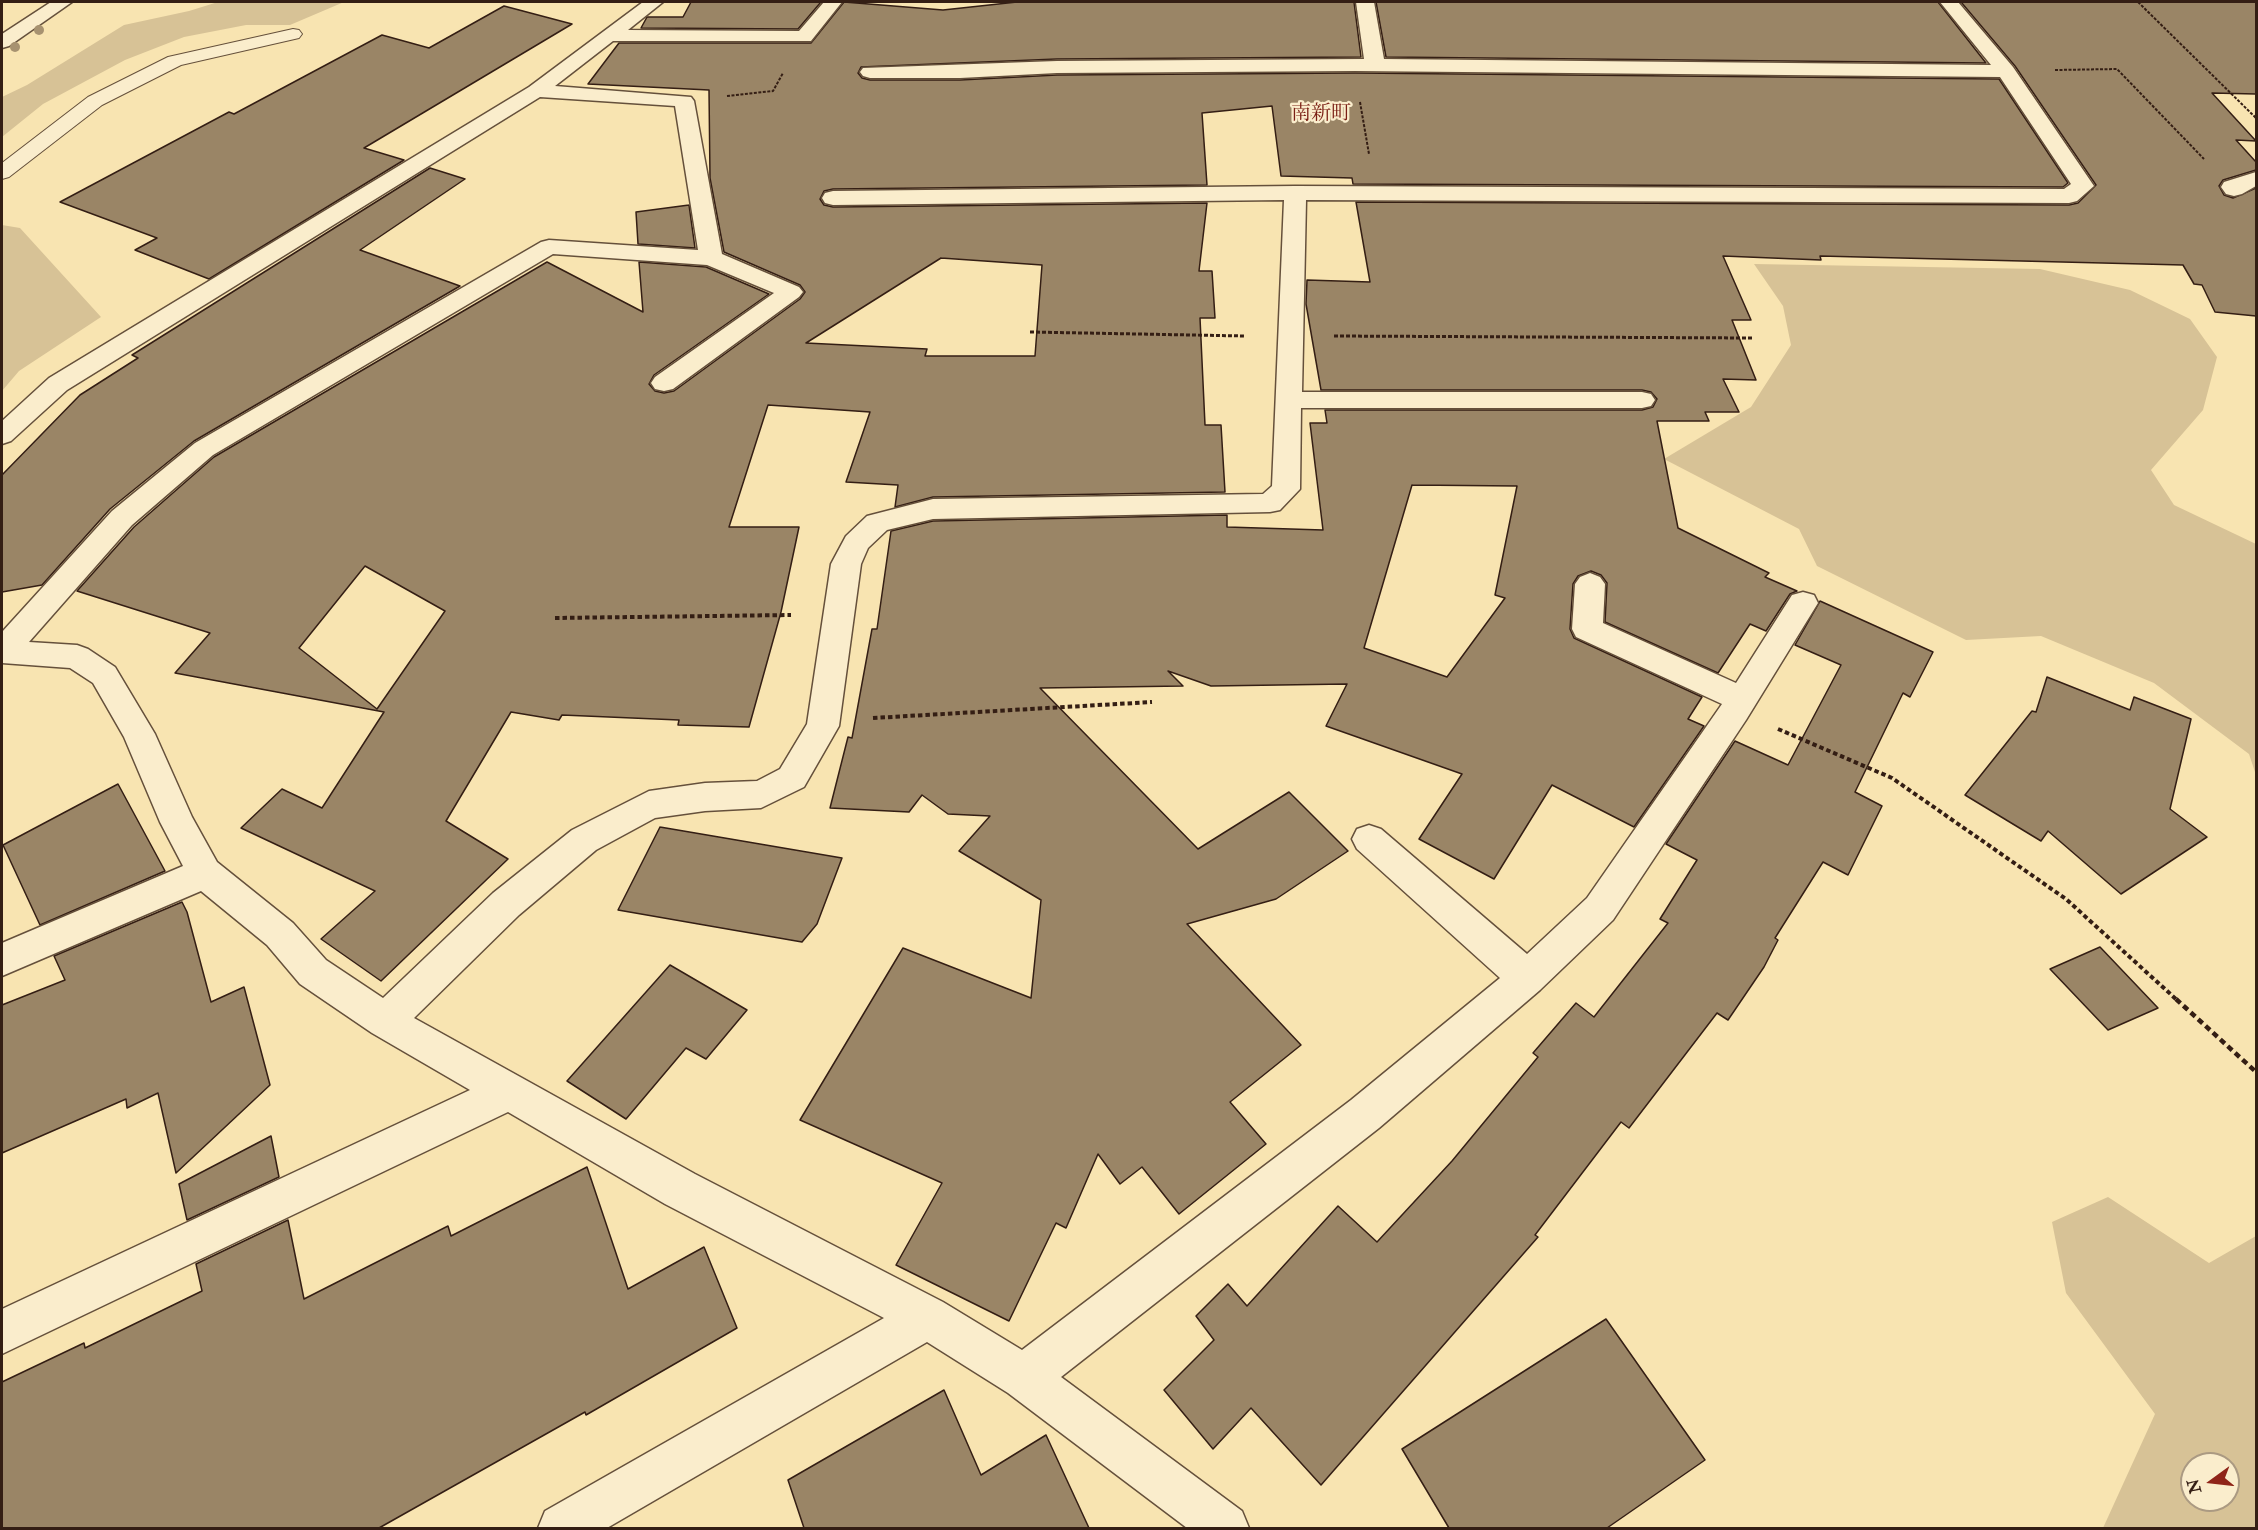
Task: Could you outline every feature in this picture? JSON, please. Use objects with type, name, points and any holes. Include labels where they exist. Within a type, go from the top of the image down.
[{"type":"street","points":[[2,42],[63,2]]},
{"type":"street","points":[[2,435],[58,384],[536,91],[654,2]]},
{"type":"street","points":[[609,35],[804,37],[833,2]]},
{"type":"street","points":[[1365,2],[1375,66]]},
{"type":"street","points":[[833,198],[1295,193],[2069,196],[2083,186],[2006,71],[1949,2]]},
{"type":"street","points":[[870,72],[960,72],[1067,67],[1354,65],[2006,71]]},
{"type":"street","points":[[536,91],[684,101],[711,258]]},
{"type":"street","points":[[2232,187],[2234,189],[2256,178]]},
{"type":"street","points":[[385,1021],[506,904],[584,840],[649,805],[705,797],[761,794],[792,778],[824,721],[846,564],[856,543],[877,523],[933,509],[1270,503],[1286,489],[1295,193]]},
{"type":"street","points":[[2,652],[122,518],[204,449],[549,248],[711,258],[791,292],[664,383]]},
{"type":"street","points":[[1288,400],[1642,400]]},
{"type":"street","points":[[1590,584],[1587,629],[1738,705]]},
{"type":"street","points":[[1024,1377],[1365,1114],[1527,978],[1600,909],[1738,705],[1803,603]]},
{"type":"street","points":[[2,652],[77,657],[104,675],[139,734],[177,822],[205,873],[280,934],[313,972],[385,1021],[680,1189],[928,1317],[1024,1377],[1225,1528]]},
{"type":"street","points":[[1369,839],[1527,978]]},
{"type":"street","points":[[2,960],[205,873]]},
{"type":"street","points":[[2,1332],[509,1092]]},
{"type":"street","points":[[562,1528],[928,1317]]},
{"type":"lane","points":[[2,173],[95,101],[175,61],[293,34]]},
{"type":"path","points":[[2138,2],[2256,118]]},
{"type":"path","points":[[684,101],[773,90],[804,37]]},
{"type":"path","points":[[1354,65],[1375,193]]},
{"type":"path","points":[[2006,71],[2117,69],[2204,159]]},
{"type":"path","points":[[1030,332],[1292,336],[1754,338]]},
{"type":"path","points":[[555,618],[839,614]]},
{"type":"path","points":[[824,721],[1152,702]]},
{"type":"path","points":[[1738,705],[1892,778],[2066,899],[2256,1072]]},
{"type":"shaded area","points":[[218,2],[344,2],[290,25],[246,25],[184,37],[125,60],[43,104],[2,137],[2,97],[27,85],[124,25],[189,11]]},
{"type":"shaded area","points":[[2,225],[20,228],[101,317],[19,371],[2,391]]},
{"type":"shaded area","points":[[1754,264],[2040,269],[2130,290],[2190,319],[2217,357],[2203,410],[2151,470],[2174,505],[2256,544],[2256,775],[2249,754],[2154,683],[2041,636],[1966,640],[1817,566],[1799,529],[1664,459],[1751,407],[1791,345],[1783,306]]},
{"type":"shaded area","points":[[2108,1197],[2209,1263],[2256,1236],[2256,1528],[2103,1528],[2155,1414],[2066,1293],[2052,1222]]},
{"type":"building","points":[[691,2],[821,2],[798,29],[641,28],[647,17],[683,17]]},
{"type":"building","points":[[844,2],[943,10],[1017,2],[1354,2],[1361,57],[1057,59],[861,67],[858,73],[862,78],[870,80],[960,80],[1057,75],[1355,73],[1999,79],[2068,183],[2063,187],[1353,184],[1352,178],[1281,176],[1272,106],[1202,113],[1207,185],[833,189],[824,191],[820,199],[824,205],[833,207],[1207,203],[1199,271],[1212,271],[1215,318],[1200,318],[1205,425],[1221,425],[1225,492],[933,497],[895,507],[898,485],[846,482],[870,412],[768,405],[729,527],[799,527],[781,612],[749,727],[678,725],[679,720],[562,715],[559,720],[511,712],[446,821],[508,859],[381,981],[321,939],[375,891],[241,828],[282,789],[322,808],[384,712],[175,673],[210,633],[77,591],[134,527],[214,457],[547,262],[643,312],[639,262],[706,267],[769,294],[654,375],[649,384],[655,391],[664,393],[674,391],[800,299],[805,292],[800,285],[724,252],[710,178],[709,90],[588,84],[619,43],[811,43]],"holes":[[[941,258],[1042,265],[1035,356],[925,356],[927,349],[806,343]],[[365,566],[445,611],[377,709],[299,648]]]},
{"type":"building","points":[[1376,2],[1938,2],[1986,63],[1386,57]]},
{"type":"building","points":[[1961,2],[2256,2],[2256,94],[2212,93],[2256,141],[2236,140],[2256,162],[2256,170],[2223,180],[2219,186],[2224,195],[2233,198],[2256,188],[2256,316],[2215,312],[2202,285],[2194,284],[2183,265],[1820,256],[1821,260],[1723,256],[1751,320],[1732,320],[1756,380],[1723,379],[1739,412],[1705,412],[1709,421],[1657,421],[1678,528],[1769,573],[1765,577],[1797,591],[1790,594],[1766,631],[1750,624],[1718,673],[1605,622],[1607,583],[1601,575],[1591,571],[1578,576],[1573,584],[1570,629],[1574,638],[1702,697],[1688,719],[1704,726],[1634,827],[1552,785],[1494,879],[1419,839],[1462,774],[1326,726],[1347,684],[1211,686],[1168,671],[1183,686],[1040,688],[1198,849],[1289,792],[1348,851],[1276,899],[1187,924],[1301,1045],[1230,1102],[1266,1144],[1179,1214],[1142,1167],[1120,1184],[1098,1154],[1066,1228],[1056,1223],[1009,1321],[896,1265],[942,1183],[800,1120],[903,948],[1031,998],[1041,900],[959,851],[990,816],[948,814],[922,795],[909,812],[830,808],[848,737],[852,738],[872,629],[877,629],[891,531],[933,521],[1227,515],[1227,527],[1323,530],[1310,423],[1327,423],[1325,410],[1642,410],[1653,407],[1657,399],[1651,392],[1642,390],[1321,390],[1306,304],[1307,280],[1370,282],[1356,202],[2069,205],[2078,203],[2096,185],[2015,66]],"holes":[[[1412,485],[1517,486],[1495,595],[1505,598],[1447,677],[1364,648]]]},
{"type":"building","points":[[504,6],[572,24],[364,148],[404,160],[209,279],[135,250],[157,238],[60,202],[229,112],[234,114],[382,35],[429,48]]},
{"type":"building","points":[[430,168],[465,179],[360,250],[460,286],[194,441],[110,509],[42,585],[2,592],[2,475],[80,395],[138,358],[132,355]]},
{"type":"building","points":[[689,205],[695,248],[638,244],[636,212]]},
{"type":"building","points":[[1820,601],[1933,652],[1910,697],[1903,693],[1855,792],[1882,806],[1848,875],[1823,862],[1775,938],[1778,940],[1764,967],[1728,1020],[1717,1013],[1629,1128],[1621,1122],[1535,1235],[1538,1237],[1321,1485],[1251,1408],[1213,1449],[1164,1390],[1214,1340],[1196,1316],[1228,1284],[1247,1306],[1338,1206],[1377,1242],[1452,1161],[1538,1057],[1533,1053],[1576,1003],[1594,1017],[1668,923],[1660,919],[1697,860],[1666,844],[1735,741],[1788,765],[1841,665],[1795,645]]},
{"type":"building","points":[[2047,677],[2130,710],[2134,697],[2191,719],[2170,809],[2207,837],[2121,894],[2048,831],[2041,841],[1965,795],[2032,711],[2036,712]]},
{"type":"building","points":[[118,784],[165,871],[40,925],[3,845]]},
{"type":"building","points":[[660,827],[842,858],[817,924],[802,942],[618,910]]},
{"type":"building","points":[[182,902],[187,912],[211,1002],[244,987],[270,1085],[176,1173],[158,1093],[127,1108],[126,1099],[2,1153],[2,1005],[65,980],[54,956]]},
{"type":"building","points":[[2100,947],[2158,1008],[2108,1030],[2050,969]]},
{"type":"building","points":[[670,965],[747,1010],[706,1059],[686,1048],[626,1119],[567,1081]]},
{"type":"building","points":[[271,1136],[279,1177],[187,1220],[179,1184]]},
{"type":"building","points":[[587,1167],[628,1289],[704,1247],[737,1328],[586,1415],[585,1412],[379,1528],[2,1528],[2,1382],[84,1343],[85,1348],[202,1291],[196,1264],[288,1220],[304,1299],[448,1226],[451,1236]]},
{"type":"building","points":[[1606,1319],[1705,1460],[1607,1528],[1449,1528],[1402,1449]]},
{"type":"building","points":[[944,1390],[981,1475],[1046,1435],[1089,1528],[804,1528],[788,1480]]},
{"type":"district","name":"南新町","points":[[1321,115]]}]
